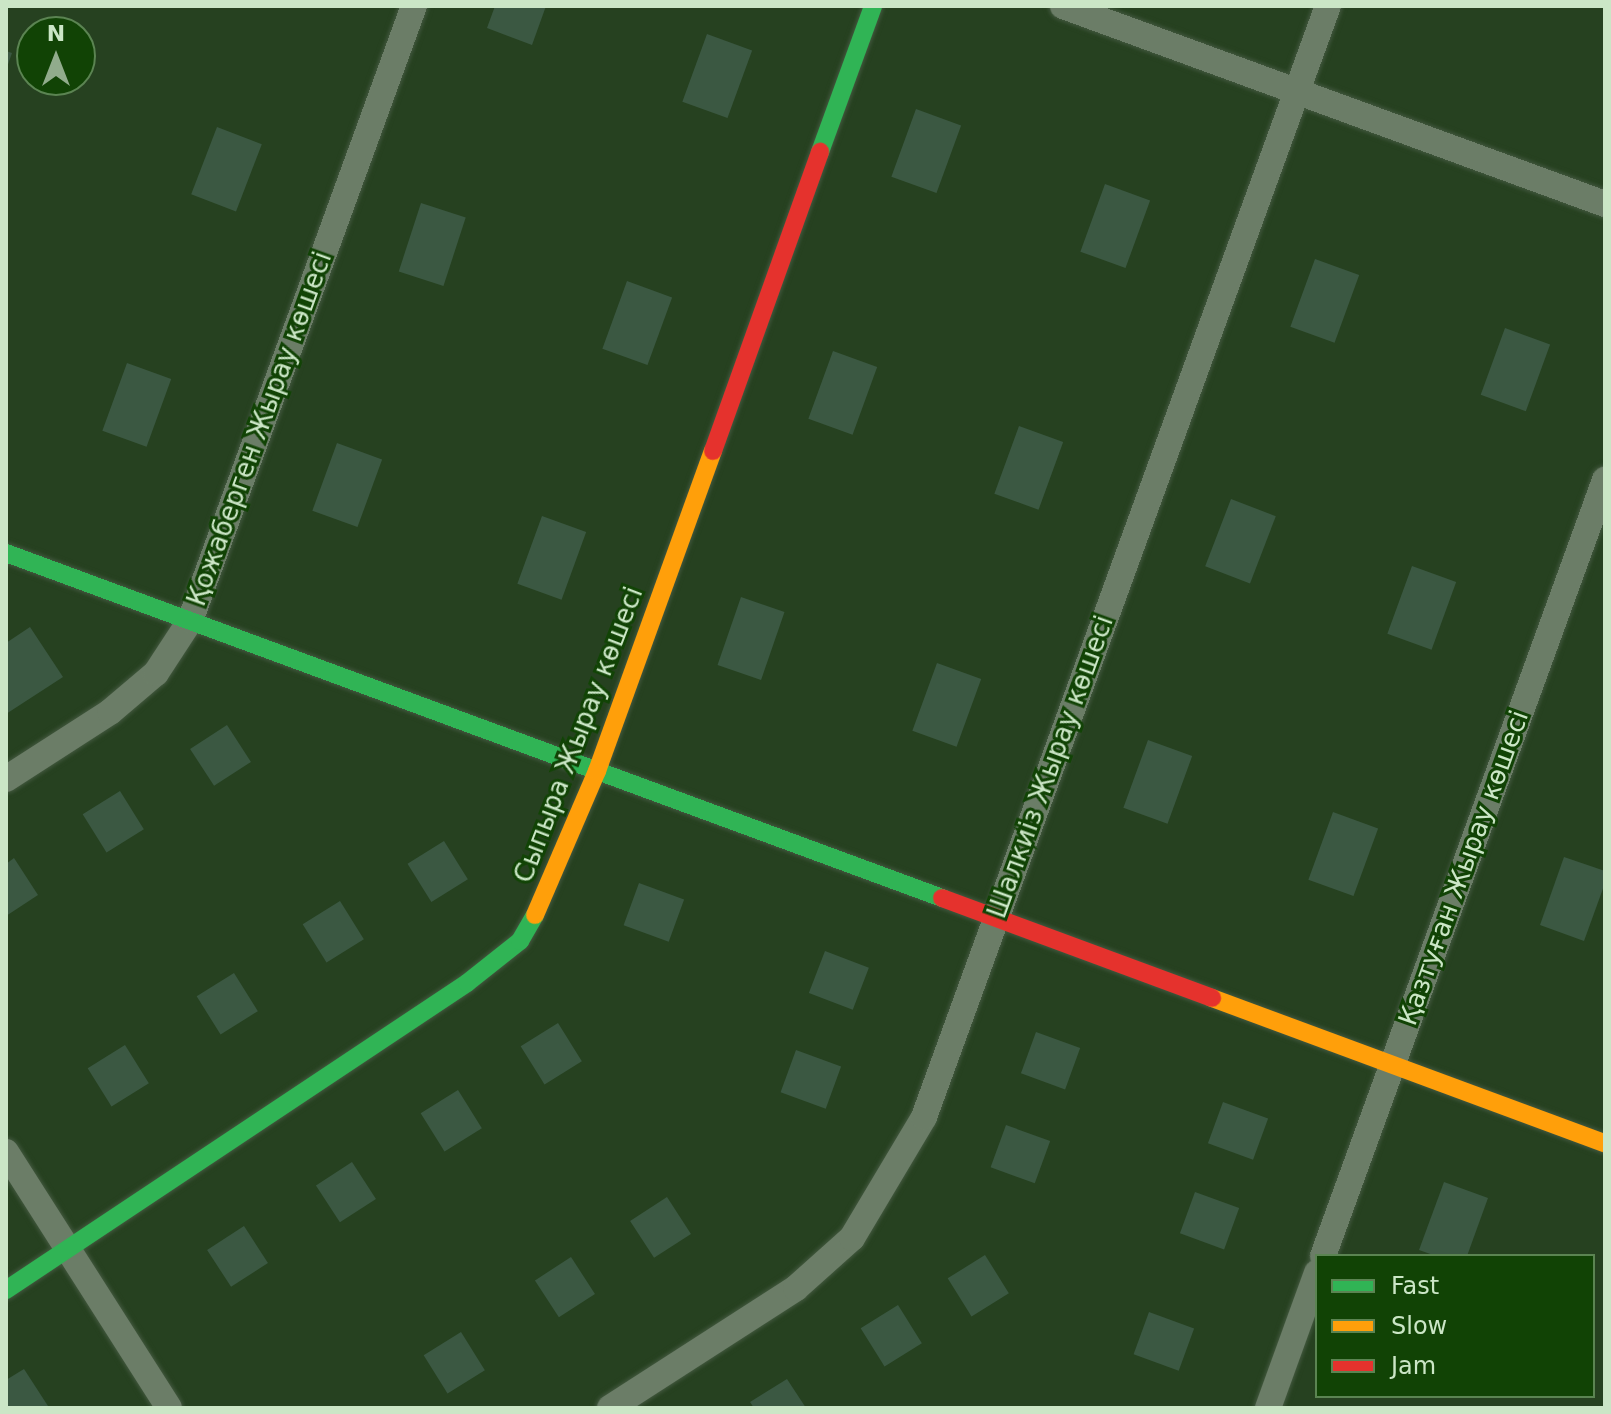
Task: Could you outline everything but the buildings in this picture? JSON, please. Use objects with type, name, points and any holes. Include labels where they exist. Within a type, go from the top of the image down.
[{"type":"street","name":"Қожаберген Жырау көшесі","points":[[6,779],[110,712],[156,673],[190,621],[414,6]]},
{"type":"street","name":"Сыпыра Жырау көшесі","points":[[6,1290],[467,983],[520,941],[545,898],[597,771],[873,6]]},
{"type":"street","points":[[1063,6],[1605,204]]},
{"type":"street","name":"Шалкиіз Жырау көшесі","points":[[610,1408],[796,1288],[852,1238],[924,1117],[1328,6]]},
{"type":"street","name":"Қазтуған Жырау көшесі","points":[[1324,1254],[1605,480]]},
{"type":"street","points":[[6,553],[1605,1143]]},
{"type":"street","points":[[6,1152],[169,1408]]},
{"type":"street","points":[[1268,1408],[1315,1279]]},
{"type":"traffic: fast","points":[[820,152],[873,6]]},
{"type":"traffic: fast","points":[[6,553],[942,898]]},
{"type":"traffic: fast","points":[[6,1290],[467,983],[520,941],[535,915]]},
{"type":"traffic: slow","points":[[535,915],[597,771],[713,451]]},
{"type":"traffic: slow","points":[[1212,998],[1605,1143]]},
{"type":"traffic: jam","points":[[713,451],[820,152]]},
{"type":"traffic: jam","points":[[942,898],[1212,998]]}]
